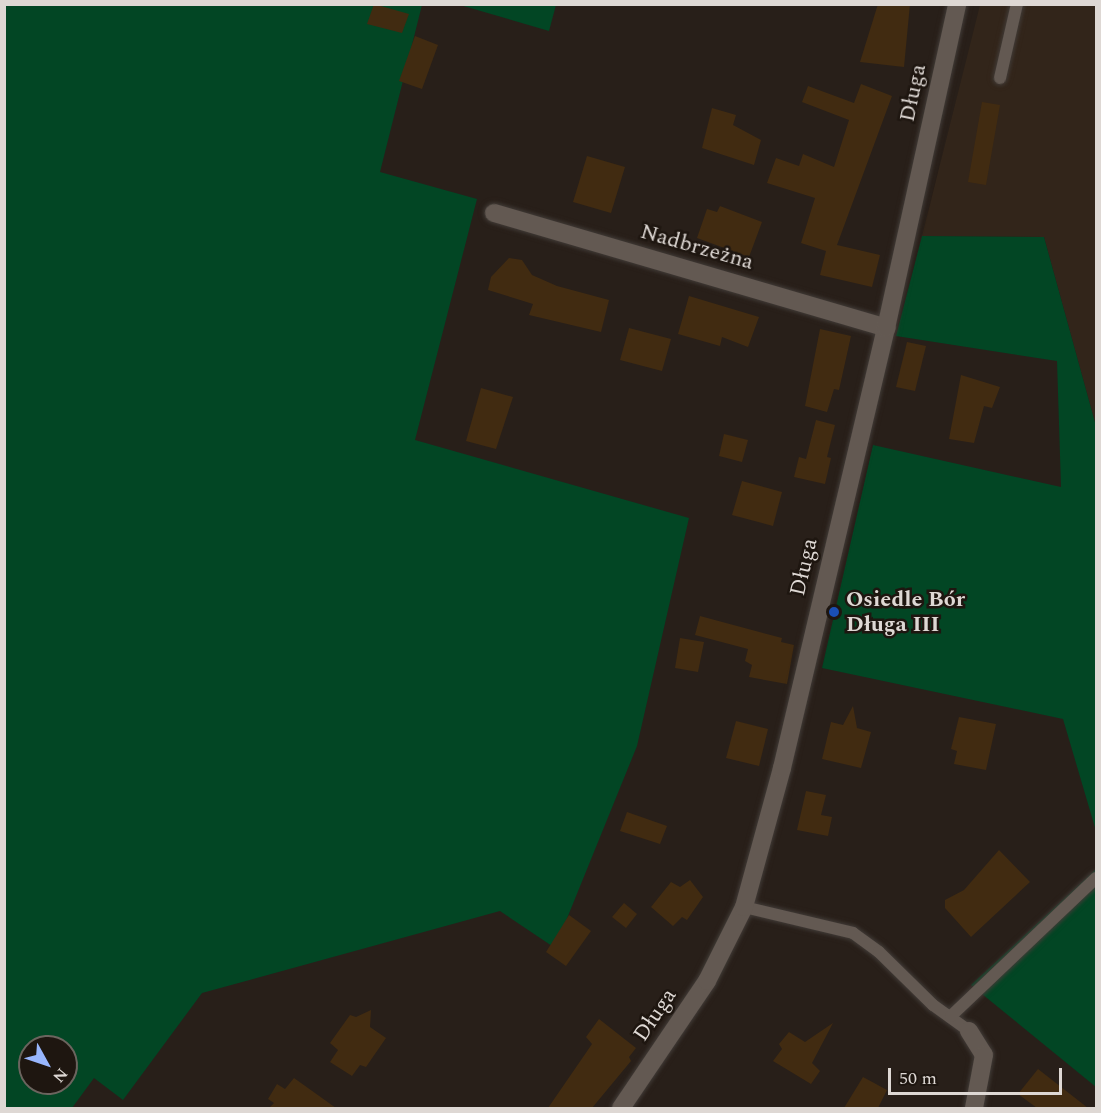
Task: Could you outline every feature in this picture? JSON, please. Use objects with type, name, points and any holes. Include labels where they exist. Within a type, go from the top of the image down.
[{"type":"street","name":"Długa","points":[[621,1108],[707,981],[744,907],[782,768],[886,328],[957,4]]},
{"type":"street","name":"Nadbrzeżna","points":[[494,213],[886,328]]},
{"type":"street","points":[[969,1031],[984,1055],[974,1108]]},
{"type":"lane","points":[[1000,78],[1017,4]]},
{"type":"lane","points":[[951,1017],[1096,878]]},
{"type":"lane","points":[[744,907],[853,933],[879,952],[933,1005],[969,1031]]},
{"type":"shaded area","points":[[980,5],[1096,5],[1096,426],[1044,237],[922,236]]},
{"type":"green space","points":[[556,4],[549,31],[460,5]]},
{"type":"green space","points":[[5,5],[422,5],[380,172],[477,199],[415,440],[689,518],[637,746],[555,948],[500,911],[202,993],[123,1100],[94,1078],[72,1108],[5,1108]]},
{"type":"green space","points":[[922,236],[1044,237],[1096,426],[1096,831],[1063,719],[822,668],[873,445],[1061,487],[1057,361],[896,336]]},
{"type":"green space","points":[[1096,869],[1096,1087],[971,985]]},
{"type":"building","points":[[374,4],[409,14],[402,33],[367,24]]},
{"type":"building","points":[[878,4],[910,4],[904,67],[860,62]]},
{"type":"building","points":[[415,36],[438,45],[422,89],[399,81]]},
{"type":"building","points":[[861,84],[892,96],[837,245],[880,255],[872,287],[820,275],[826,251],[801,243],[815,198],[767,183],[776,158],[799,166],[803,154],[834,167],[849,120],[802,102],[808,86],[854,103]]},
{"type":"building","points":[[982,102],[1000,105],[986,185],[968,182]]},
{"type":"building","points":[[712,108],[736,115],[733,125],[761,140],[754,165],[702,148]]},
{"type":"building","points":[[587,156],[625,167],[611,213],[573,202]]},
{"type":"building","points":[[720,206],[762,222],[749,257],[697,238],[707,209],[717,212]]},
{"type":"building","points":[[509,258],[522,260],[532,275],[557,286],[609,300],[601,332],[529,315],[533,304],[488,290],[491,277]]},
{"type":"building","points":[[689,296],[759,317],[748,347],[722,337],[720,346],[678,334]]},
{"type":"building","points":[[629,328],[671,339],[662,371],[620,360]]},
{"type":"building","points":[[820,329],[851,336],[839,390],[834,389],[827,412],[805,406]]},
{"type":"building","points":[[907,342],[926,346],[915,391],[896,387]]},
{"type":"building","points":[[961,375],[1000,387],[992,408],[984,406],[974,443],[949,439]]},
{"type":"building","points":[[481,388],[513,397],[496,449],[466,441]]},
{"type":"building","points":[[816,420],[835,425],[827,457],[831,458],[825,484],[794,477],[799,457],[806,459]]},
{"type":"building","points":[[724,434],[748,440],[742,462],[719,456]]},
{"type":"building","points":[[742,481],[782,492],[773,526],[732,515]]},
{"type":"building","points":[[700,616],[782,638],[781,642],[794,645],[787,684],[749,677],[752,665],[745,661],[748,649],[695,635]]},
{"type":"building","points":[[680,638],[704,642],[698,672],[675,668]]},
{"type":"building","points":[[853,706],[857,728],[871,732],[861,768],[822,759],[831,722],[843,725]]},
{"type":"building","points":[[959,717],[996,724],[986,770],[954,764],[957,751],[951,749]]},
{"type":"building","points":[[736,721],[768,729],[759,766],[726,758]]},
{"type":"building","points":[[806,791],[826,795],[821,815],[832,817],[828,836],[797,830]]},
{"type":"building","points":[[627,812],[667,826],[660,844],[620,831]]},
{"type":"building","points":[[999,850],[1030,882],[971,937],[945,908],[945,900],[964,890]]},
{"type":"building","points":[[690,880],[703,897],[687,920],[682,917],[673,926],[651,907],[671,882],[680,887]]},
{"type":"building","points":[[624,903],[637,914],[626,928],[612,917]]},
{"type":"building","points":[[569,915],[591,931],[566,966],[546,952]]},
{"type":"building","points":[[371,1010],[370,1027],[386,1038],[366,1067],[360,1065],[352,1076],[330,1062],[338,1050],[330,1043],[350,1015],[356,1017]]},
{"type":"building","points":[[599,1019],[636,1048],[629,1057],[631,1061],[592,1108],[548,1108],[592,1044],[586,1037]]},
{"type":"building","points":[[833,1023],[812,1063],[820,1071],[811,1084],[773,1061],[782,1049],[779,1044],[789,1032],[805,1042]]},
{"type":"building","points":[[1038,1069],[1088,1108],[1037,1108],[1018,1094]]},
{"type":"building","points":[[863,1077],[887,1090],[878,1108],[844,1108]]},
{"type":"building","points":[[294,1078],[336,1108],[269,1108],[274,1103],[268,1099],[277,1084],[285,1089]]},
{"type":"place","name":"Osiedle Bór Długa III","points":[[834,612]]}]
